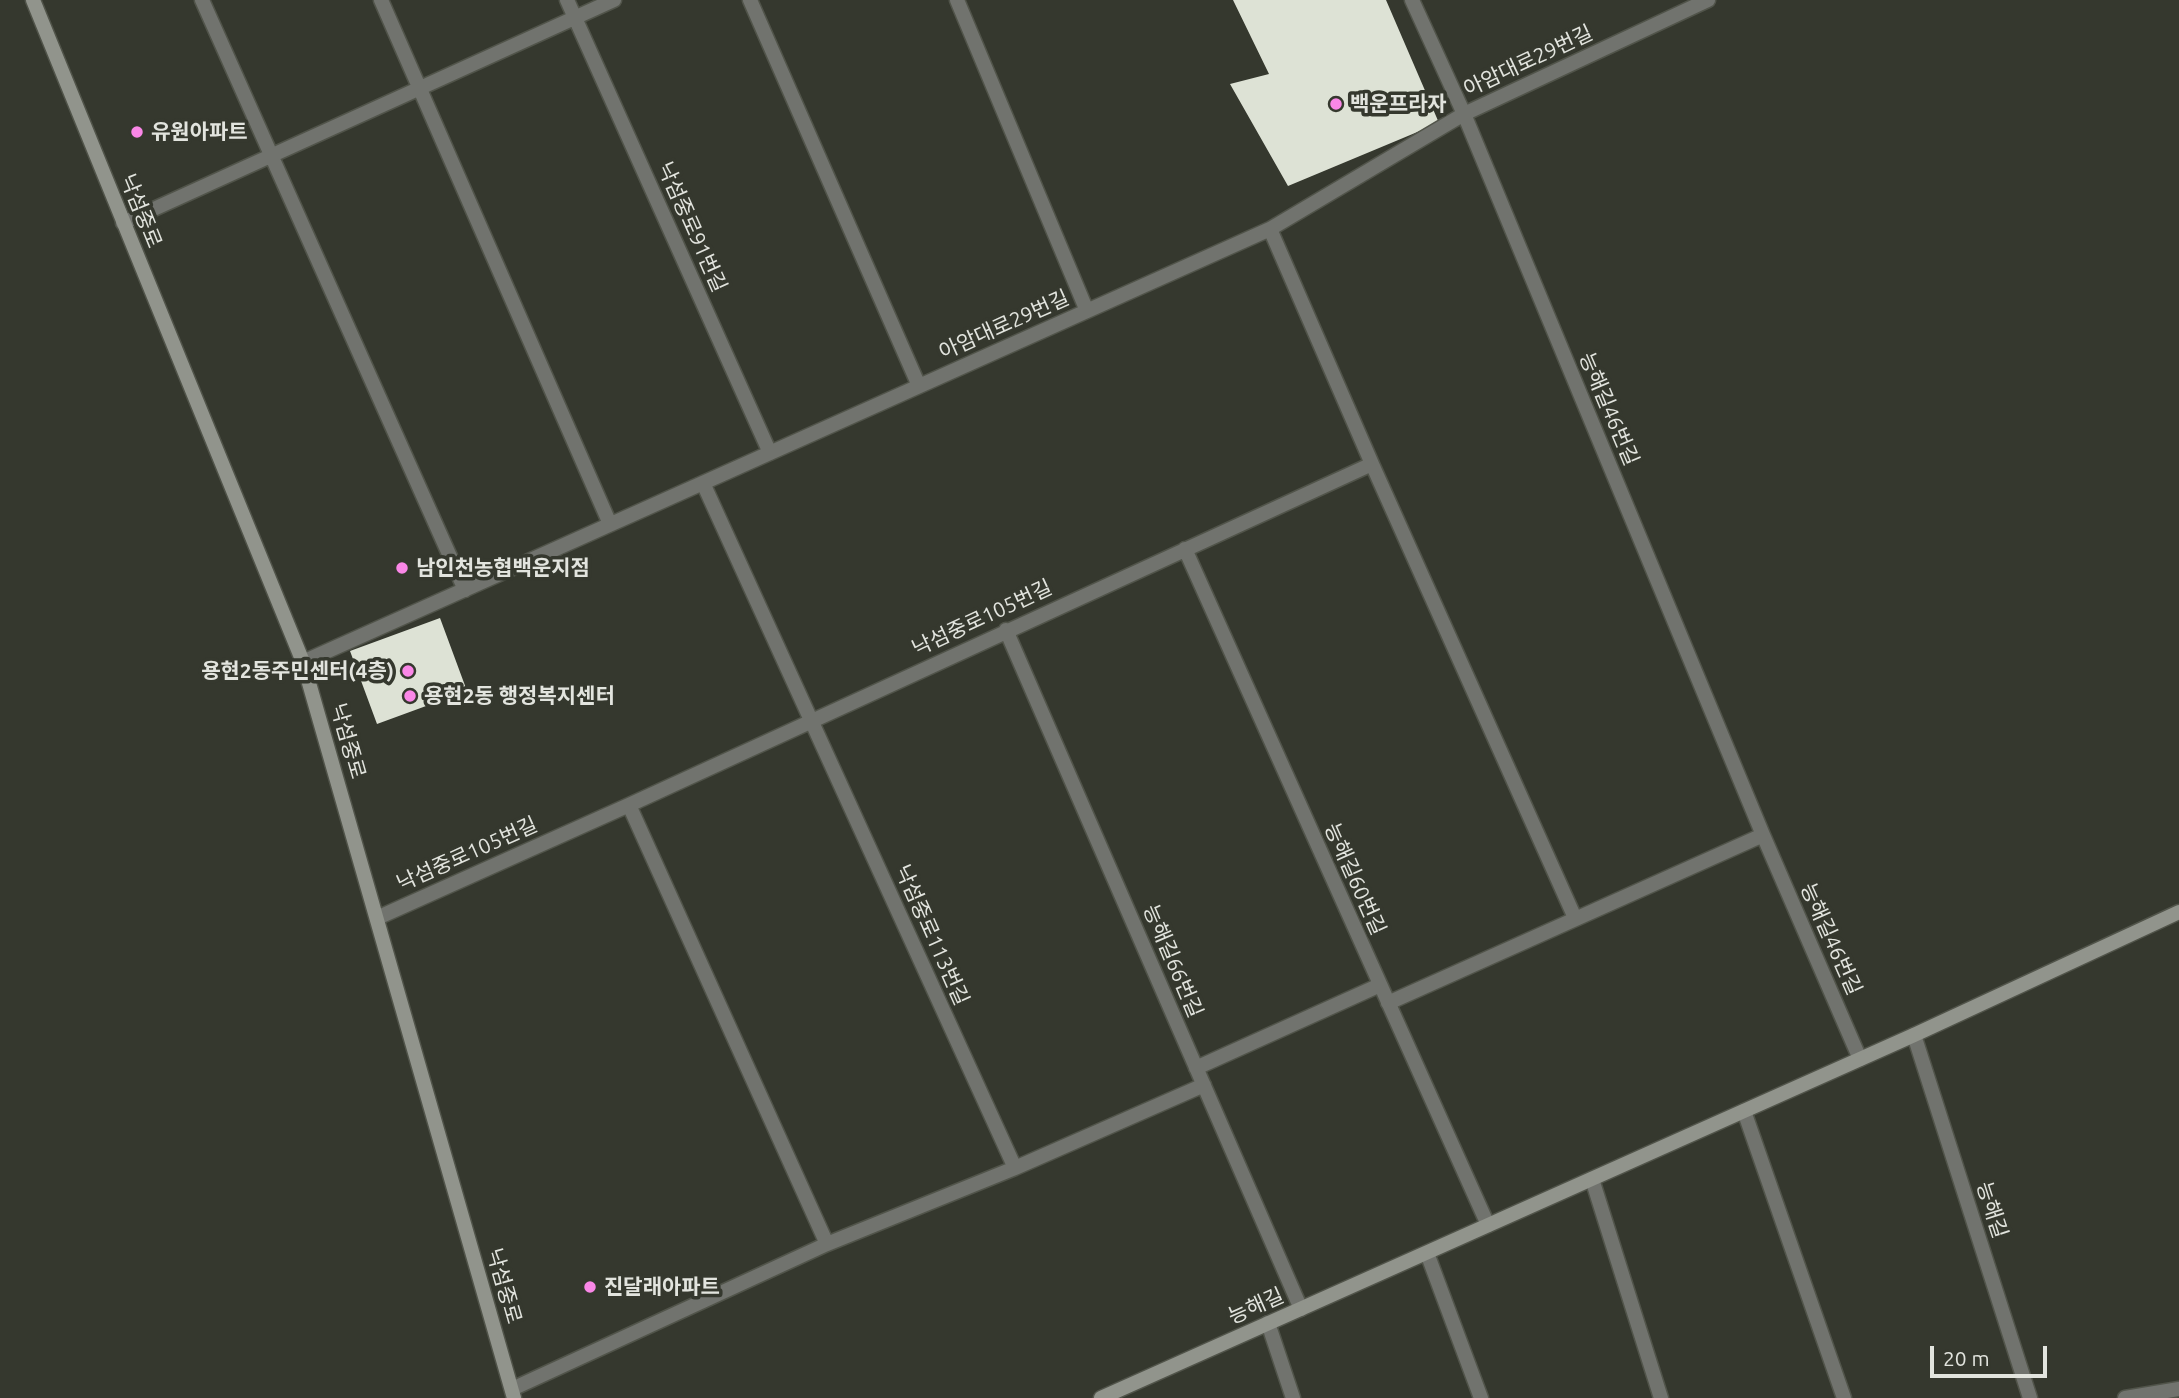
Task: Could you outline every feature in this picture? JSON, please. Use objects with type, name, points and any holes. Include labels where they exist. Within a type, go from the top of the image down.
[{"type":"street","name":"낙섬중로","points":[[33,0],[303,662],[513,1394]]},
{"type":"street","points":[[202,0],[465,590]]},
{"type":"street","points":[[381,0],[610,524]]},
{"type":"street","name":"낙섬중로91번길","points":[[567,0],[770,453]]},
{"type":"street","points":[[122,223],[614,0]]},
{"type":"street","points":[[750,0],[919,386]]},
{"type":"street","points":[[957,0],[1087,311]]},
{"type":"street","name":"능해길46번길","points":[[1412,0],[1464,114],[1763,835],[1860,1059]]},
{"type":"street","name":"아암대로29번길","points":[[303,662],[1270,229],[1464,114],[1708,0]]},
{"type":"street","points":[[1270,229],[1575,918]]},
{"type":"street","name":"낙섬중로105번길","points":[[377,918],[1372,464]]},
{"type":"street","name":"낙섬중로113번길","points":[[703,483],[1015,1168]]},
{"type":"street","name":"능해길60번길","points":[[1185,549],[1488,1225]]},
{"type":"street","name":"능해길66번길","points":[[1006,630],[1301,1309]]},
{"type":"street","points":[[629,805],[827,1244]]},
{"type":"street","points":[[1388,1003],[1763,835]]},
{"type":"street","name":"능해길","points":[[1101,1398],[1914,1035],[2179,912]]},
{"type":"street","points":[[1196,1068],[1380,985]]},
{"type":"street","name":"능해길","points":[[1914,1035],[2030,1398]]},
{"type":"street","points":[[513,1394],[827,1244],[1015,1168],[1204,1085]]},
{"type":"street","points":[[1744,1111],[1844,1398]]},
{"type":"street","points":[[1592,1179],[1661,1398]]},
{"type":"street","points":[[1427,1253],[1481,1398]]},
{"type":"street","points":[[1268,1324],[1293,1398]]},
{"type":"street","points":[[2125,1398],[2179,1389]]},
{"type":"building","name":"백운프라자","points":[[1233,0],[1386,0],[1439,123],[1288,186],[1230,84],[1269,74]]},
{"type":"building","name":"용현2동주민센터(4층)","points":[[440,618],[467,691],[377,724],[350,651]]},
{"type":"place","name":"백운프라자","points":[[1336,104]]},
{"type":"place","name":"유원아파트","points":[[137,132]]},
{"type":"place","name":"남인천농협백운지점","points":[[402,568]]},
{"type":"place","name":"용현2동주민센터(4층)","points":[[408,671]]},
{"type":"place","name":"용현2동 행정복지센터","points":[[410,696]]},
{"type":"place","name":"진달래아파트","points":[[590,1287]]}]
